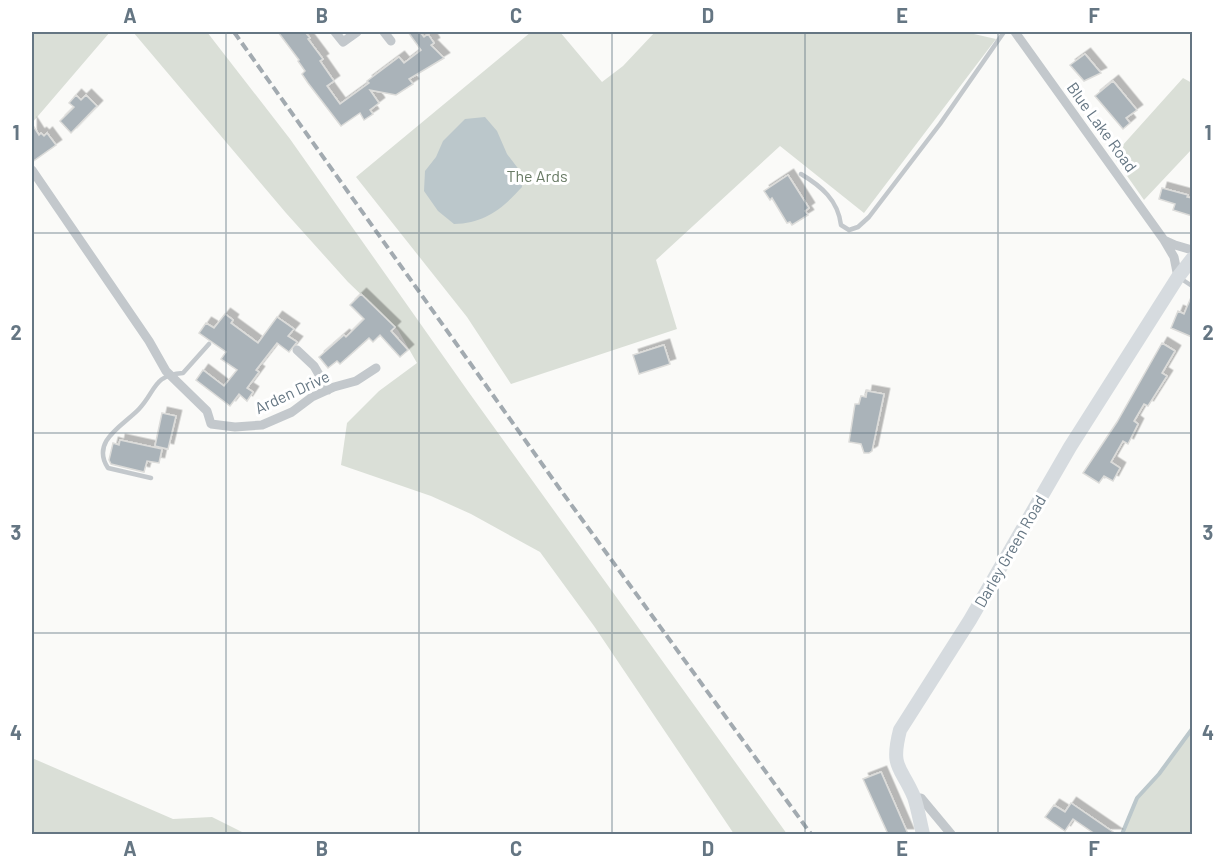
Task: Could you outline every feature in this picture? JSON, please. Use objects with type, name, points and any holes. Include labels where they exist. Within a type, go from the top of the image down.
[{"type":"street","points":[[335,32],[344,42],[357,32]]},
{"type":"street","points":[[384,32],[391,41]]},
{"type":"street","name":"Blue Lake Road","points":[[1015,32],[1164,240],[1174,257],[1178,277]]},
{"type":"street","points":[[32,170],[170,374]]},
{"type":"street","points":[[1164,240],[1192,250]]},
{"type":"street","name":"Darley Green Road","points":[[923,834],[914,798],[897,766],[895,748],[900,730],[970,620],[1070,447],[1178,277],[1192,259]]},
{"type":"street","points":[[297,350],[314,366],[328,390]]},
{"type":"street","name":"Arden Drive","points":[[170,374],[207,411],[211,424],[235,427],[262,424],[292,412],[312,397],[356,381],[376,368]]},
{"type":"street","points":[[914,798],[921,798],[951,834]]},
{"type":"lane","points":[[801,174],[828,194],[839,214],[841,225],[849,230],[858,227],[869,217],[940,124],[1004,32]]},
{"type":"lane","points":[[1178,277],[1192,286]]},
{"type":"lane","points":[[151,478],[108,468],[104,463],[103,455],[109,435],[138,409],[155,383],[170,374],[183,373],[209,344]]},
{"type":"green space","points":[[32,32],[110,32],[32,123]]},
{"type":"green space","points":[[133,32],[207,32],[290,139],[470,394],[787,834],[734,834],[594,626],[540,552],[471,514],[431,496],[341,465],[347,423],[379,391],[417,363],[398,330],[348,282],[286,213]]},
{"type":"green space","name":"The Ards","points":[[531,32],[560,32],[602,82],[623,66],[655,32],[965,32],[996,39],[864,213],[780,146],[656,260],[677,329],[511,384],[467,317],[356,177]]},
{"type":"green space","points":[[1183,78],[1192,83],[1192,149],[1144,200],[1113,156]]},
{"type":"green space","points":[[1192,729],[1192,834],[1122,834],[1137,798],[1159,774]]},
{"type":"green space","points":[[32,758],[173,819],[212,817],[246,834],[32,834]]},
{"type":"shaded area","points":[[485,117],[497,131],[507,154],[520,171],[522,187],[500,208],[484,218],[454,224],[438,211],[424,191],[425,171],[436,157],[443,141],[465,119]]},
{"type":"building","points":[[278,32],[305,32],[323,59],[320,61],[334,81],[327,86],[340,104],[399,57],[404,63],[421,50],[408,32],[420,32],[424,37],[428,34],[434,43],[431,45],[444,58],[409,79],[413,84],[396,95],[370,90],[379,103],[370,110],[373,114],[364,120],[360,113],[341,126],[308,83],[302,74],[305,71],[299,60]]},
{"type":"building","points":[[1085,54],[1101,73],[1084,81],[1070,65]]},
{"type":"building","points":[[1113,81],[1137,110],[1126,118],[1130,123],[1123,129],[1095,96]]},
{"type":"building","points":[[76,95],[81,100],[86,95],[97,106],[71,133],[60,121],[74,107],[69,103]]},
{"type":"building","points":[[32,124],[39,135],[41,133],[44,136],[47,133],[56,145],[32,162]]},
{"type":"building","points":[[788,175],[809,208],[805,211],[808,215],[792,225],[790,222],[787,223],[772,198],[770,200],[764,191]]},
{"type":"building","points":[[1162,188],[1192,198],[1192,216],[1173,210],[1175,204],[1159,199]]},
{"type":"building","points":[[361,294],[395,327],[391,331],[408,350],[400,357],[380,335],[373,342],[369,338],[340,364],[337,361],[328,368],[319,357],[344,335],[346,337],[364,319],[350,305]]},
{"type":"building","points":[[1192,295],[1192,337],[1171,328],[1178,311],[1184,314]]},
{"type":"building","points":[[225,314],[233,320],[231,323],[258,343],[277,317],[294,329],[288,336],[297,342],[289,352],[277,343],[256,370],[259,372],[247,388],[253,392],[247,401],[239,394],[230,406],[196,380],[203,370],[224,386],[237,370],[221,359],[226,352],[199,333],[206,323],[214,328]]},
{"type":"building","points":[[1162,343],[1175,351],[1162,373],[1167,376],[1148,406],[1144,404],[1134,421],[1138,424],[1128,444],[1123,441],[1111,462],[1120,468],[1113,481],[1104,476],[1099,483],[1083,473],[1117,422]]},
{"type":"building","points":[[664,345],[670,364],[639,374],[633,355]]},
{"type":"building","points":[[867,391],[884,394],[872,451],[864,453],[861,444],[849,442],[855,404],[859,404],[861,396],[866,397]]},
{"type":"building","points":[[162,413],[176,416],[168,449],[155,446]]},
{"type":"building","points":[[120,440],[162,449],[159,463],[147,461],[144,472],[111,464],[109,460],[113,443],[119,445]]},
{"type":"building","points":[[881,772],[908,834],[888,834],[863,779]]},
{"type":"building","points":[[1071,803],[1116,834],[1095,834],[1073,819],[1065,831],[1045,817],[1054,805],[1065,812]]},
{"type":"waterway","points":[[1122,834],[1137,798],[1159,774],[1192,729]]},
{"type":"railway","points":[[234,32],[562,492],[811,834]]}]
